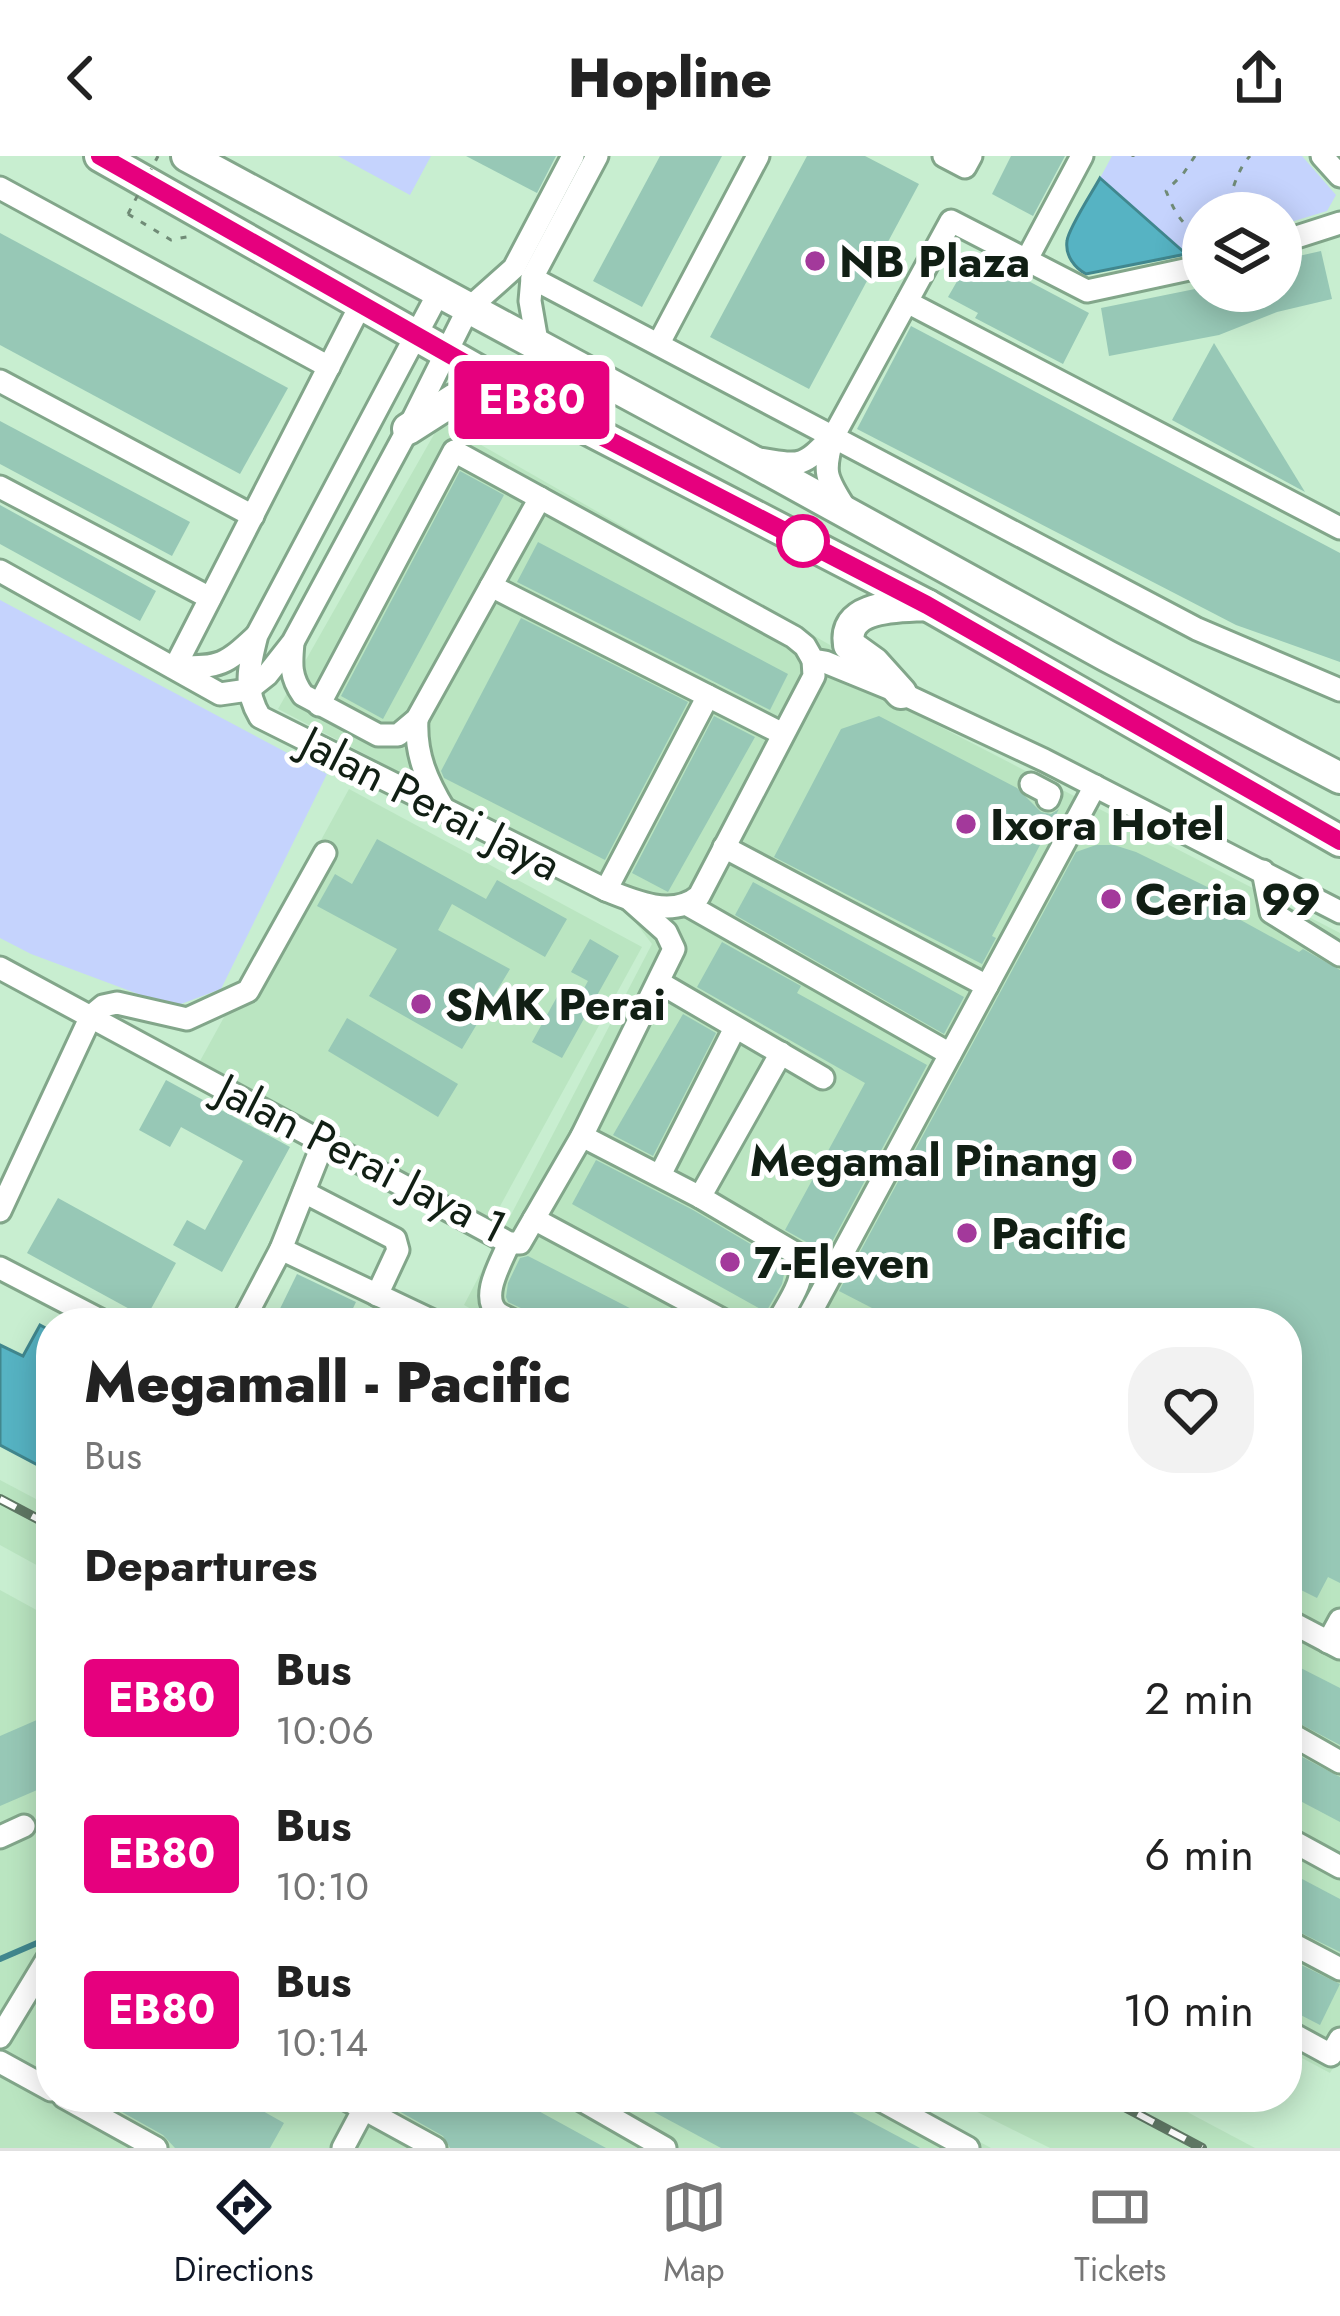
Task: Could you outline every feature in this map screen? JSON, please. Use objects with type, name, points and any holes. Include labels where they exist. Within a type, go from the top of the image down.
[{"type":"highway","points":[[100,156],[514,391],[927,605],[1340,841]]},
{"type":"highway","points":[[187,156],[1340,778]]},
{"type":"highway","points":[[408,430],[455,399],[514,391]]},
{"type":"highway","points":[[901,693],[874,663],[849,645],[847,633],[852,621],[865,614],[927,605]]},
{"type":"highway","points":[[1107,656],[1340,758]]},
{"type":"street","points":[[220,694],[248,690],[267,675],[293,642],[468,309],[514,268],[573,156]]},
{"type":"street","points":[[538,346],[530,301],[532,278],[597,156]]},
{"type":"street","points":[[659,343],[758,156]]},
{"type":"street","points":[[944,156],[965,166],[971,156]]},
{"type":"street","points":[[1027,259],[1082,156]]},
{"type":"street","points":[[1322,156],[1340,176]]},
{"type":"street","points":[[0,188],[329,367]]},
{"type":"street","points":[[849,513],[825,474],[833,437],[951,220],[1088,291],[1182,271]]},
{"type":"street","points":[[1302,235],[1340,223]]},
{"type":"street","points":[[532,278],[1197,629],[1340,690]]},
{"type":"street","points":[[248,690],[247,670],[257,635],[439,292]]},
{"type":"street","points":[[907,302],[1340,528]]},
{"type":"street","points":[[175,667],[361,304]]},
{"type":"street","points":[[0,381],[253,516]]},
{"type":"street","points":[[747,458],[799,464],[833,437]]},
{"type":"street","points":[[320,705],[454,451],[794,637],[806,646],[814,676],[699,896],[677,908],[629,900]]},
{"type":"street","points":[[0,487],[210,598]]},
{"type":"street","name":"Jalan Perai Jaya","points":[[417,719],[540,498]]},
{"type":"street","points":[[0,571],[260,717]]},
{"type":"street","points":[[491,586],[783,734]]},
{"type":"street","points":[[175,667],[229,662],[257,635]]},
{"type":"street","points":[[293,642],[295,684],[320,705],[388,737],[417,719]]},
{"type":"street","points":[[813,660],[901,693],[1340,912]]},
{"type":"street","name":"Jalan Perai Jaya","points":[[248,690],[260,717],[629,900]]},
{"type":"street","points":[[606,890],[708,696]]},
{"type":"street","points":[[417,719],[421,765],[446,812]]},
{"type":"street","points":[[813,1308],[1095,787]]},
{"type":"street","points":[[724,848],[987,986]]},
{"type":"street","points":[[0,1211],[91,1016],[103,1006],[117,1004],[187,1019],[248,991],[326,853]]},
{"type":"street","points":[[1263,871],[1271,913],[1340,955]]},
{"type":"street","name":"Jalan Perai Jaya 1","points":[[0,968],[509,1243],[520,1243],[582,1136],[674,950],[666,932],[629,900]]},
{"type":"street","points":[[688,905],[950,1054]]},
{"type":"street","points":[[660,982],[823,1078]]},
{"type":"street","points":[[660,1175],[735,1028]]},
{"type":"street","points":[[700,1197],[781,1053]]},
{"type":"street","points":[[582,1136],[800,1256],[801,1277],[785,1308]]},
{"type":"street","points":[[250,1308],[280,1249],[324,1141]]},
{"type":"street","points":[[304,1192],[395,1239],[398,1250],[377,1294]]},
{"type":"street","points":[[534,1220],[699,1308]]},
{"type":"street","points":[[494,1308],[490,1292],[509,1243]]},
{"type":"street","points":[[280,1249],[406,1308]]},
{"type":"street","points":[[0,1268],[77,1308]]},
{"type":"street","points":[[1302,1628],[1334,1645],[1340,1620]]},
{"type":"street","points":[[1302,1740],[1340,1762]]},
{"type":"street","points":[[0,1837],[24,1826]]},
{"type":"street","points":[[1302,1846],[1340,1867]]},
{"type":"street","points":[[1302,1950],[1340,1970]]},
{"type":"street","points":[[0,2037],[36,1978]]},
{"type":"street","points":[[1302,2036],[1336,2047]]},
{"type":"street","points":[[0,2062],[36,2082]]},
{"type":"street","points":[[91,2112],[157,2148]]},
{"type":"street","points":[[343,2148],[362,2112]]},
{"type":"street","points":[[381,2112],[435,2148]]},
{"type":"street","points":[[602,2112],[665,2148]]},
{"type":"street","points":[[902,2112],[968,2148]]},
{"type":"path","points":[[158,156],[128,214],[171,240]]},
{"type":"path","points":[[1182,219],[1166,190],[1195,156]]},
{"type":"path","points":[[1232,192],[1237,173],[1250,156]]},
{"type":"shaded area","points":[[338,156],[431,156],[410,195]]},
{"type":"shaded area","points":[[1112,156],[1302,156],[1336,195],[1327,211],[1302,219],[1302,192],[1182,192],[1182,250],[1100,178]]},
{"type":"shaded area","points":[[1100,178],[1182,255],[1086,274],[1069,256],[1067,246],[1076,219]]},
{"type":"shaded area","points":[[441,422],[837,649],[865,688],[1340,933],[1340,2056],[1330,2073],[1302,2058],[1302,1308],[464,1305],[652,944],[600,876],[278,709]]},
{"type":"shaded area","points":[[0,600],[327,774],[221,989],[173,1007],[0,938]]},
{"type":"shaded area","name":"SMK Perai","points":[[349,789],[642,947],[493,1219],[200,1061]]},
{"type":"shaded area","points":[[36,1332],[36,1464],[0,1445],[0,1345],[23,1356]]},
{"type":"shaded area","points":[[0,1480],[36,1499],[36,1565],[0,1545]]},
{"type":"shaded area","points":[[0,1590],[36,1610],[36,2112],[924,2112],[991,2148],[0,2148]]},
{"type":"shaded area","points":[[977,2112],[1187,2112],[1255,2148],[1050,2148]]},
{"type":"building","points":[[466,156],[556,156],[537,193]]},
{"type":"building","points":[[660,156],[722,156],[642,307],[593,281]]},
{"type":"building","name":"NB Plaza","points":[[807,156],[865,156],[919,184],[809,389],[710,337]]},
{"type":"building","points":[[1011,156],[1065,156],[1033,216],[992,194]]},
{"type":"building","points":[[0,233],[288,388],[240,474],[0,345]]},
{"type":"building","points":[[1321,251],[1332,299],[1302,306],[1302,255]]},
{"type":"building","points":[[971,257],[1000,272],[1002,267],[1089,313],[1063,364],[975,318],[978,313],[948,297]]},
{"type":"building","points":[[1182,292],[1182,312],[1277,312],[1219,335],[1109,356],[1101,308]]},
{"type":"building","points":[[911,326],[1340,553],[1340,662],[1236,625],[857,429]]},
{"type":"building","points":[[1214,343],[1305,492],[1172,420]]},
{"type":"building","points":[[0,421],[190,522],[172,556],[0,464]]},
{"type":"building","points":[[460,471],[504,495],[383,719],[341,696]]},
{"type":"building","points":[[0,505],[156,591],[140,621],[0,544]]},
{"type":"building","points":[[538,542],[788,674],[770,710],[517,582]]},
{"type":"building","points":[[521,618],[688,702],[605,860],[444,778],[441,771]]},
{"type":"building","points":[[714,716],[755,737],[668,892],[632,873]]},
{"type":"building","points":[[879,716],[1017,788],[1041,812],[1051,814],[1059,809],[982,964],[774,857],[841,729]]},
{"type":"building","points":[[377,839],[486,899],[497,880],[567,919],[545,957],[452,904],[438,930],[510,969],[462,1049],[369,996],[397,949],[317,906],[335,874],[352,884]]},
{"type":"building","name":"Megamal Pinang","points":[[1114,845],[1136,852],[1244,905],[1237,918],[1340,970],[1340,1583],[1328,1577],[1317,1598],[1302,1590],[1302,1308],[872,1308],[839,1291],[1076,852]]},
{"type":"building","points":[[753,882],[964,997],[944,1034],[735,915]]},
{"type":"building","points":[[590,939],[619,956],[562,1058],[532,1042],[558,995],[575,1005],[588,981],[571,972]]},
{"type":"building","points":[[722,942],[801,986],[797,993],[927,1065],[826,1253],[785,1230],[865,1083],[697,987]]},
{"type":"building","points":[[683,1014],[716,1033],[653,1156],[613,1135]]},
{"type":"building","points":[[347,1018],[458,1084],[438,1117],[328,1051]]},
{"type":"building","points":[[166,1080],[290,1147],[222,1272],[173,1245],[187,1220],[205,1230],[243,1161],[181,1127],[170,1147],[139,1130]]},
{"type":"building","points":[[596,1160],[786,1265],[782,1284],[768,1308],[759,1308],[572,1204]]},
{"type":"building","points":[[58,1198],[176,1263],[151,1308],[128,1308],[27,1253]]},
{"type":"building","points":[[528,1256],[630,1308],[521,1308],[506,1297],[520,1258]]},
{"type":"building","points":[[297,1274],[356,1302],[353,1308],[280,1308]]},
{"type":"building","points":[[1302,1669],[1340,1688],[1340,1745],[1302,1725]]},
{"type":"building","points":[[36,1720],[36,1790],[0,1806],[0,1736]]},
{"type":"building","points":[[1302,1757],[1340,1777],[1340,1822],[1302,1802]]},
{"type":"building","points":[[1302,1879],[1340,1899],[1340,1952],[1302,1933]]},
{"type":"building","points":[[1302,1965],[1340,1984],[1320,2025],[1302,2016]]},
{"type":"building","points":[[122,2112],[265,2112],[284,2123],[270,2148],[175,2148],[163,2135]]},
{"type":"building","points":[[401,2112],[540,2112],[606,2148],[450,2148],[443,2136]]},
{"type":"building","points":[[654,2112],[852,2112],[920,2148],[721,2148]]},
{"type":"waterway","points":[[0,1959],[36,1943]]},
{"type":"railway","points":[[0,1499],[36,1518]]},
{"type":"railway","points":[[1134,2112],[1202,2148]]},
{"type":"bus line","name":"EB80","points":[[100,156],[514,391],[927,605],[1340,841]]},
{"type":"place","name":"NB Plaza","points":[[815,261]]},
{"type":"place","name":"Ixora Hotel","points":[[966,824]]},
{"type":"place","name":"Ceria 99","points":[[1111,899]]},
{"type":"place","name":"SMK Perai","points":[[421,1004]]},
{"type":"place","name":"Megamal Pinang","points":[[1122,1160]]},
{"type":"place","name":"Pacific","points":[[967,1233]]},
{"type":"place","name":"7-Eleven","points":[[730,1262]]}]
